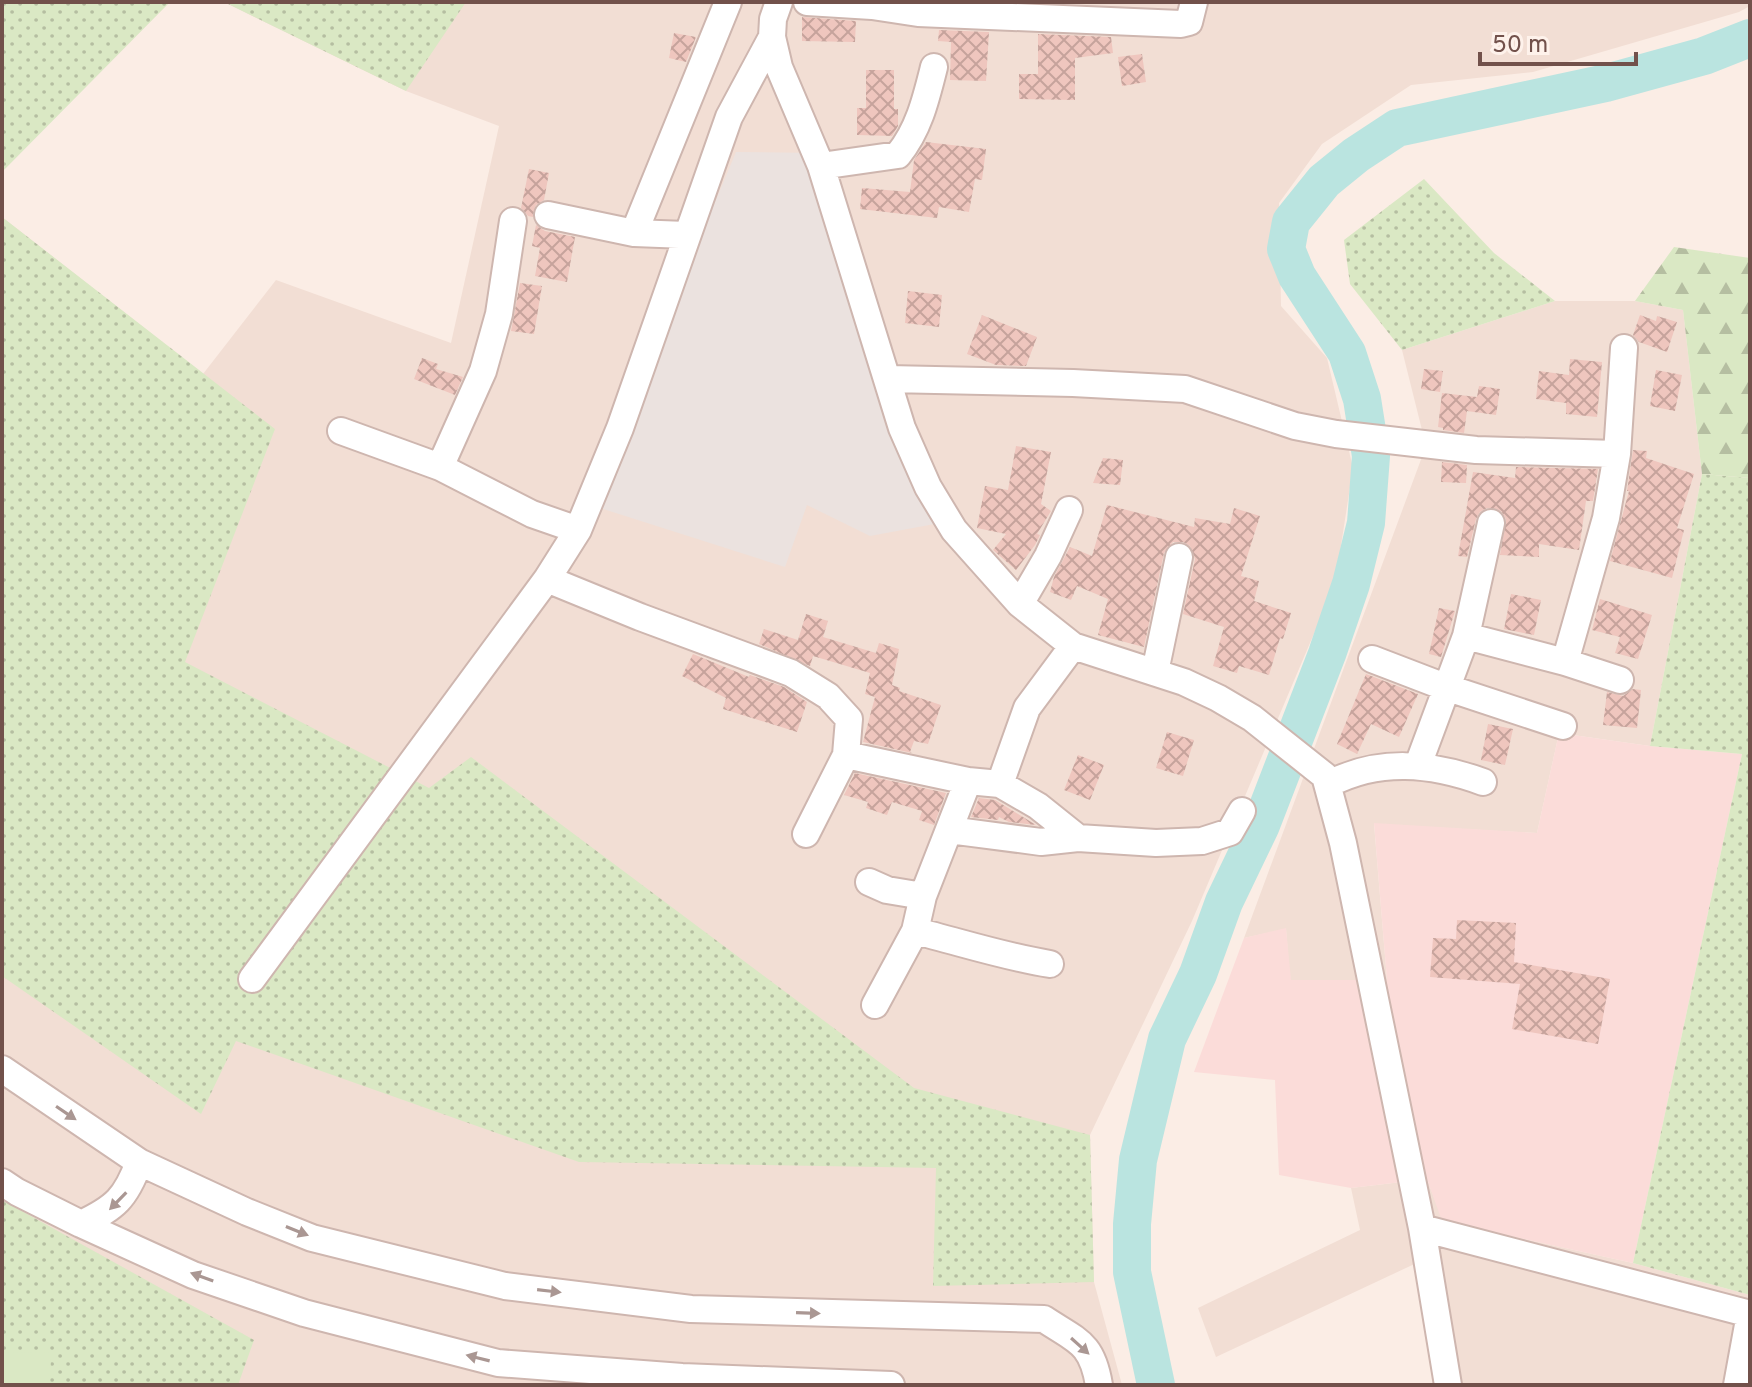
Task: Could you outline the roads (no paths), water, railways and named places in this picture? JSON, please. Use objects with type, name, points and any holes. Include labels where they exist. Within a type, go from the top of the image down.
[{"type":"street","points":[[252,979],[547,579],[620,428],[662,234],[728,2]]},
{"type":"street","points":[[779,2],[773,19],[772,37],[779,67],[821,166],[902,428],[928,487],[954,530],[1020,604],[1073,646],[1155,672],[1218,698],[1271,733],[1327,780],[1422,1228],[1448,1385]]},
{"type":"street","points":[[807,2],[872,6],[918,13],[1181,24],[1189,22],[1194,2]]},
{"type":"street","points":[[662,234],[772,37]]},
{"type":"street","points":[[821,166],[898,155],[910,140],[922,114],[934,67]]},
{"type":"street","points":[[548,215],[662,234]]},
{"type":"street","points":[[440,467],[483,371],[499,314],[513,221]]},
{"type":"street","points":[[1565,662],[1606,518],[1617,454],[1624,348]]},
{"type":"street","points":[[888,379],[1185,389],[1295,426],[1336,434],[1476,450],[1617,454]]},
{"type":"street","points":[[341,431],[440,467],[532,514],[571,527]]},
{"type":"street","points":[[1020,604],[1048,556],[1069,510]]},
{"type":"street","points":[[1418,765],[1466,636],[1491,523]]},
{"type":"street","points":[[1155,672],[1179,557]]},
{"type":"street","points":[[547,579],[791,673],[828,696],[849,719],[846,755],[806,834]]},
{"type":"street","points":[[1466,636],[1620,680]]},
{"type":"street","points":[[1000,784],[1027,708],[1073,646]]},
{"type":"street","points":[[1372,659],[1563,726]]},
{"type":"street","points":[[846,755],[968,781],[1000,784],[1038,806],[1078,838]]},
{"type":"street","points":[[1327,780],[1348,774],[1418,765],[1452,771],[1483,782]]},
{"type":"street","points":[[875,1005],[915,931],[923,896],[968,781]]},
{"type":"street","points":[[949,830],[1041,842],[1078,838],[1156,843],[1202,841],[1230,832],[1242,811]]},
{"type":"street","points":[[869,882],[887,890],[923,896]]},
{"type":"street","points":[[915,931],[1018,959],[1050,964]]},
{"type":"street","points":[[2,1069],[139,1162],[312,1238],[505,1286],[691,1309],[1044,1319],[1088,1348],[1099,1385]]},
{"type":"street","points":[[81,1224],[108,1212],[129,1190],[139,1162]]},
{"type":"street","points":[[2,1182],[81,1224],[193,1275],[304,1313],[498,1363],[682,1381],[891,1385]]},
{"type":"street","points":[[1422,1228],[1750,1314],[1737,1385]]},
{"type":"waterway","points":[[1156,1385],[1132,1272],[1132,1224],[1138,1160],[1167,1039],[1198,974],[1224,902],[1261,825],[1327,654],[1351,584],[1366,523],[1371,456],[1362,399],[1347,353],[1297,276],[1286,249],[1291,222],[1324,181],[1397,128],[1606,83],[1704,56],[1750,38]]}]
